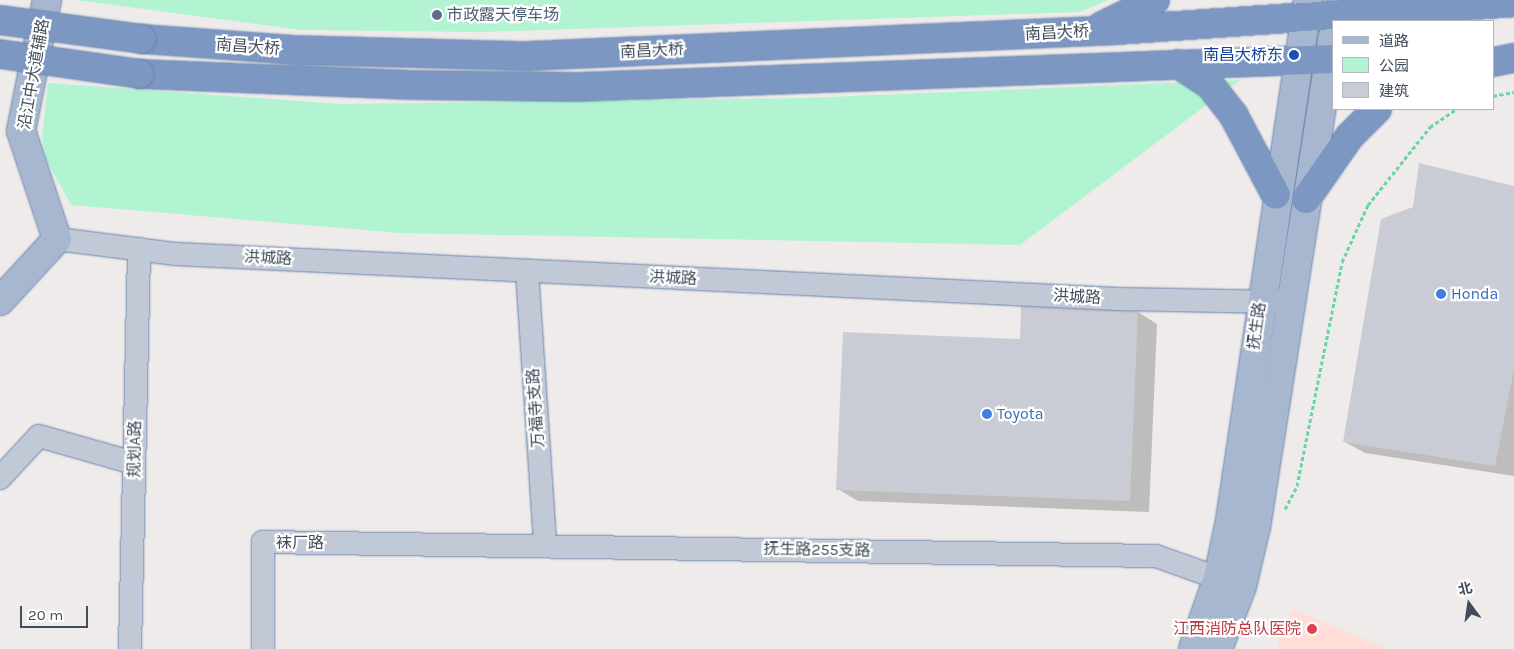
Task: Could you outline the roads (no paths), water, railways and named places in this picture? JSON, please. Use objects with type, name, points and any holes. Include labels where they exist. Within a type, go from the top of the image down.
[{"type":"highway","points":[[1091,32],[1155,0]]},
{"type":"highway","points":[[1277,0],[1306,7],[1332,29]]},
{"type":"highway","points":[[1402,20],[1514,2]]},
{"type":"highway","name":"南昌大桥","points":[[0,20],[142,39],[294,50],[528,56],[1091,32],[1306,7]]},
{"type":"highway","points":[[1297,60],[1332,33]]},
{"type":"highway","points":[[1494,48],[1514,46]]},
{"type":"highway","name":"南昌大桥","points":[[0,54],[140,74],[412,85],[578,86],[1297,60]]},
{"type":"highway","points":[[1494,62],[1514,58]]},
{"type":"highway","points":[[1178,64],[1210,85],[1234,116],[1276,196]]},
{"type":"highway","points":[[1306,199],[1350,136],[1376,110]]},
{"type":"main road","name":"沿江中大道辅路","points":[[47,0],[21,131],[57,239]]},
{"type":"main road","name":"抚生路","points":[[1193,649],[1218,578],[1230,521],[1276,196],[1306,7]]},
{"type":"main road","name":"抚生路","points":[[1218,649],[1242,586],[1256,527],[1289,302],[1332,43]]},
{"type":"main road","points":[[0,301],[57,239]]},
{"type":"street","name":"洪城路","points":[[57,239],[176,254],[1118,299],[1289,302]]},
{"type":"street","name":"规划A路","points":[[130,649],[139,249]]},
{"type":"street","name":"万福寺支路","points":[[527,271],[545,545]]},
{"type":"street","points":[[0,478],[39,436],[134,463]]},
{"type":"street","name":"袜厂路","points":[[263,649],[262,542],[413,544]]},
{"type":"street","name":"抚生路255支路","points":[[413,544],[1156,556],[1218,578]]},
{"type":"place","name":"市政露天停车场","points":[[437,15]]},
{"type":"place","name":"南昌大桥东","points":[[1294,55]]},
{"type":"place","name":"Honda","points":[[1441,294]]},
{"type":"place","name":"Toyota","points":[[987,414]]},
{"type":"place","name":"江西消防总队医院","points":[[1312,629]]}]
